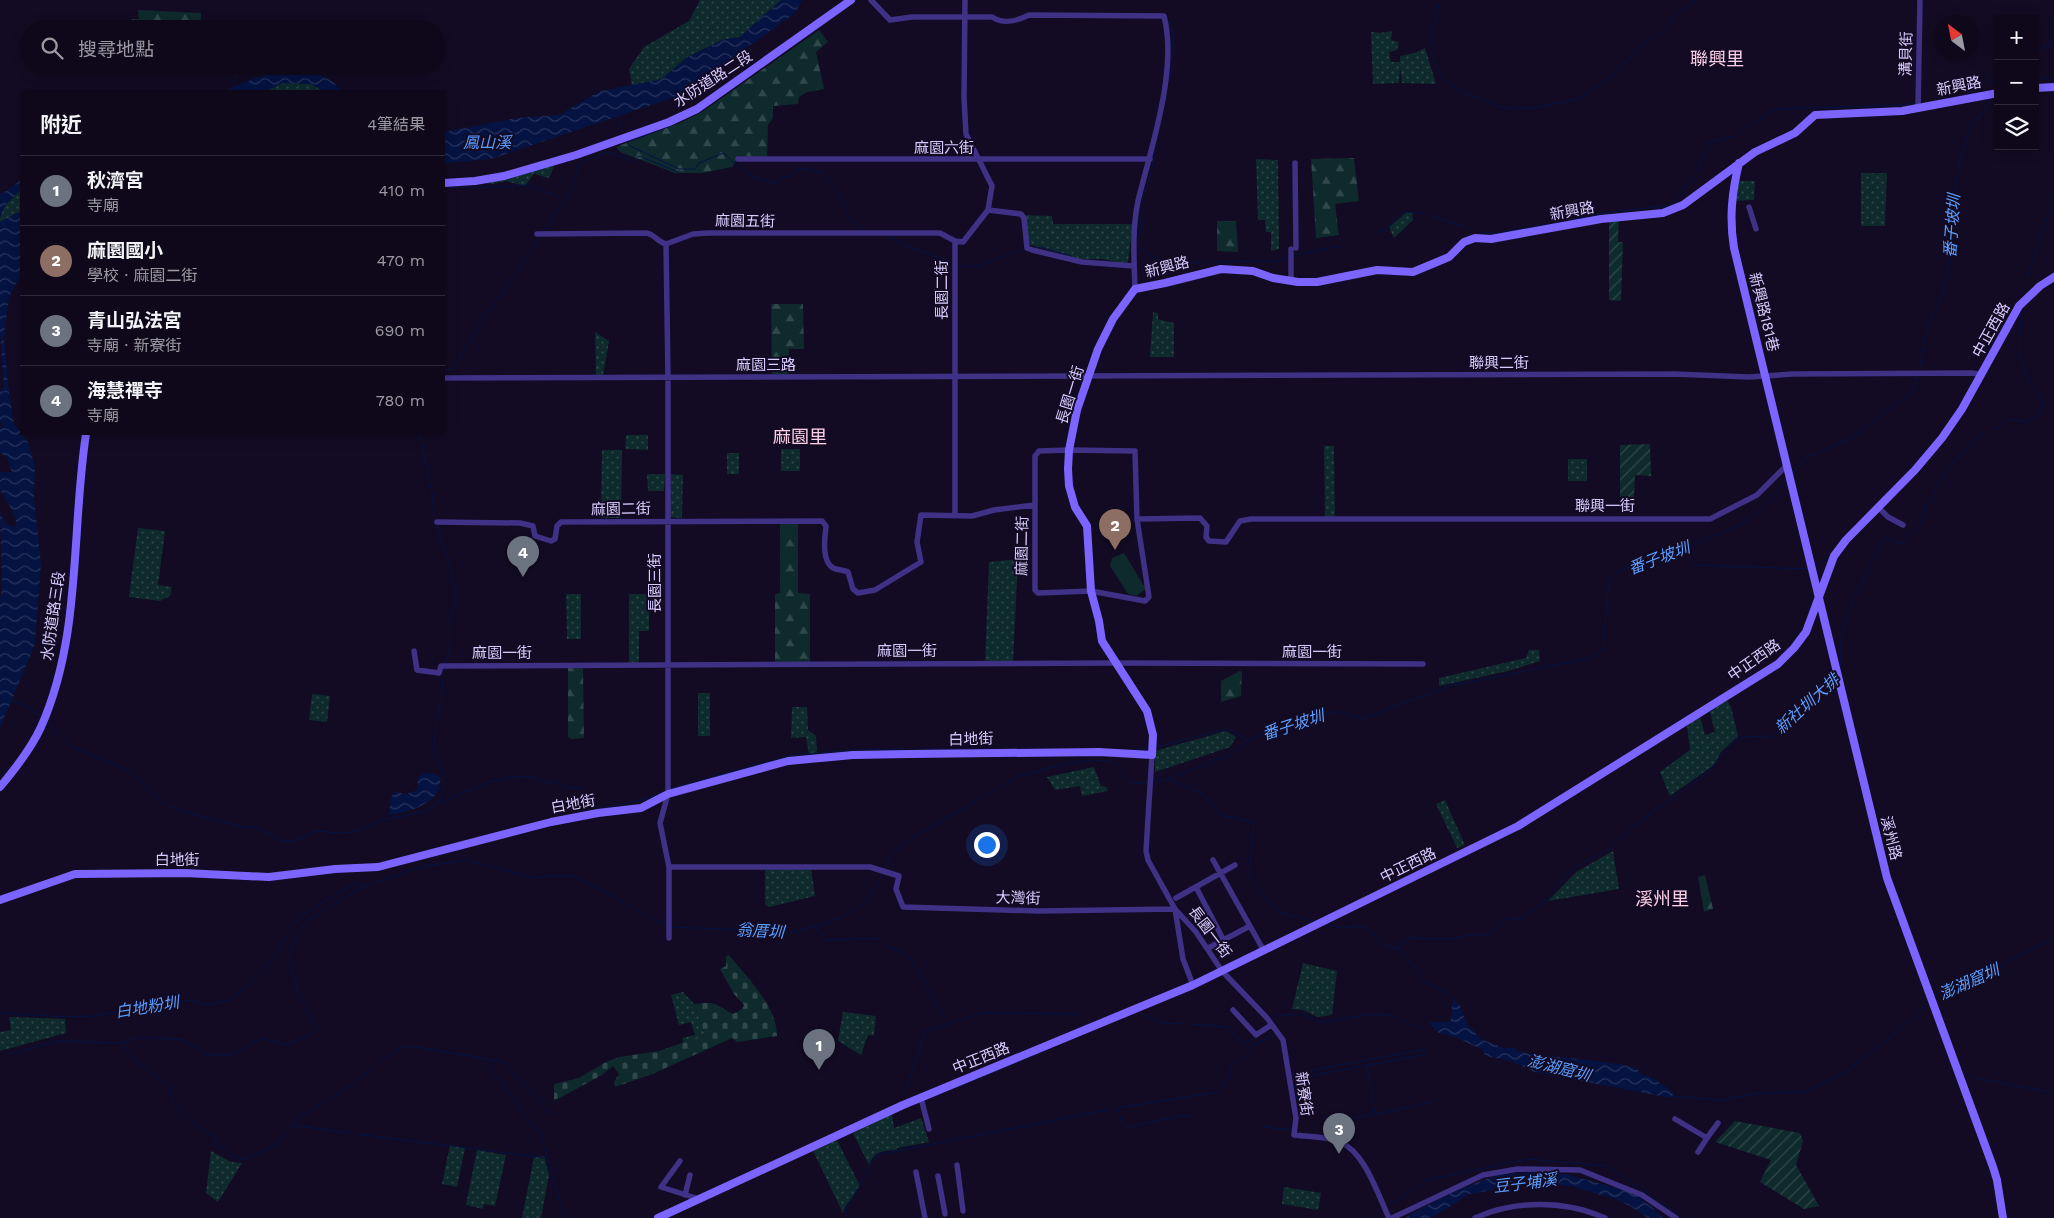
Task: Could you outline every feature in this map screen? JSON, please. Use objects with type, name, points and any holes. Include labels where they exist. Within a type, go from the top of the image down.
[{"type":"street","name":"水防道路二段","points":[[445,183],[475,181],[504,176],[576,155],[669,122],[697,109],[851,0]]},
{"type":"street","points":[[871,0],[890,20],[912,16],[992,17],[999,22],[1018,21],[1029,15],[1164,16],[1169,37],[1165,86],[1150,159],[1138,202],[1134,232],[1134,289]]},
{"type":"street","name":"長園二街","points":[[955,516],[955,241],[964,242],[988,210],[992,186],[966,134],[964,0]]},
{"type":"street","name":"溝貝街","points":[[1918,108],[1920,0]]},
{"type":"street","points":[[2039,88],[2054,87]]},
{"type":"street","name":"新興路","points":[[1134,289],[1166,284],[1221,269],[1253,271],[1291,282],[1317,282],[1377,270],[1413,272],[1449,257],[1464,242],[1475,238],[1491,239],[1600,219],[1663,213],[1683,205],[1758,150],[1794,133],[1819,114],[1902,111],[1994,94]]},
{"type":"street","name":"麻園六街","points":[[738,159],[1150,159]]},
{"type":"street","points":[[1291,282],[1295,163]]},
{"type":"street","name":"新興路181巷","points":[[1739,163],[1731,204],[1731,229],[1734,248],[1818,598]]},
{"type":"street","points":[[1749,207],[1756,229]]},
{"type":"street","points":[[988,210],[1021,214],[1024,218],[1027,248],[1032,250],[1082,262],[1134,266]]},
{"type":"street","points":[[537,234],[646,233],[652,234],[661,243],[666,244]]},
{"type":"street","name":"麻園五街","points":[[666,244],[693,234],[708,233],[942,233],[955,241]]},
{"type":"street","name":"長園三街","points":[[666,244],[668,378],[668,794],[660,823],[669,867],[669,938]]},
{"type":"street","name":"中正西路","points":[[658,1218],[921,1098],[1193,985],[1316,926],[1518,826],[1778,664],[1794,648],[1806,632],[1834,556],[1846,540],[1942,438],[1958,416],[1982,375],[2019,306],[2040,286],[2054,277]]},
{"type":"street","name":"長園一街","points":[[1134,289],[1113,319],[1098,349],[1077,410],[1070,450],[1069,486],[1075,507],[1087,526],[1090,591],[1099,622],[1102,641],[1114,663],[1147,710],[1153,735],[1146,852],[1148,860],[1175,909],[1196,932],[1222,971]]},
{"type":"street","name":"聯興二街","points":[[1089,376],[1666,374],[1749,377],[1924,373],[1973,373],[1982,375]]},
{"type":"street","name":"麻園三路","points":[[445,378],[1089,376]]},
{"type":"street","name":"水防道路三段","points":[[0,787],[20,763],[40,729],[54,694],[72,594],[77,513],[86,435]]},
{"type":"street","points":[[1035,504],[1036,452],[1070,450],[1135,451],[1137,519]]},
{"type":"street","name":"聯興一街","points":[[1137,519],[1200,518],[1207,526],[1206,537],[1209,540],[1226,542],[1240,521],[1245,519],[1710,519],[1757,495],[1786,466]]},
{"type":"street","name":"麻園二街","points":[[437,522],[520,523],[533,526],[535,536],[551,541],[555,539],[557,526],[561,522],[822,521],[826,526],[824,549],[830,565],[833,568],[848,572],[853,589],[858,593],[875,590],[921,562],[917,542],[921,515],[972,516],[1003,508],[1035,504],[1035,590],[1038,593],[1090,591],[1145,601],[1149,598],[1137,519]]},
{"type":"street","points":[[1878,507],[1888,517],[1903,525]]},
{"type":"street","name":"溪州路","points":[[1818,598],[1887,878],[1993,1167],[2003,1218]]},
{"type":"street","name":"麻園一街","points":[[414,650],[417,670],[439,673],[441,666],[1114,663],[1423,664]]},
{"type":"street","name":"白地街","points":[[0,900],[75,874],[185,873],[270,878],[335,869],[378,867],[551,822],[598,813],[641,808],[668,794],[775,763],[826,756],[1099,752],[1152,755]]},
{"type":"street","points":[[1213,860],[1264,951]]},
{"type":"street","points":[[1176,898],[1235,865]]},
{"type":"street","name":"大灣街","points":[[669,867],[861,866],[898,876],[896,889],[903,907],[1039,911],[1175,909]]},
{"type":"street","points":[[1196,887],[1223,940]]},
{"type":"street","name":"長園一街","points":[[1175,909],[1183,959],[1193,985]]},
{"type":"street","points":[[1210,947],[1250,926]]},
{"type":"street","name":"新寮街","points":[[1222,971],[1272,1025],[1283,1040],[1296,1118],[1294,1135],[1338,1141],[1348,1146],[1363,1163],[1391,1218]]},
{"type":"street","points":[[1233,1010],[1256,1035],[1272,1025]]},
{"type":"street","points":[[921,1098],[929,1129]]},
{"type":"street","points":[[1675,1119],[1708,1138]]},
{"type":"street","points":[[1698,1152],[1718,1123]]},
{"type":"street","points":[[680,1161],[661,1187],[699,1198]]},
{"type":"street","points":[[957,1165],[963,1211]]},
{"type":"street","points":[[1391,1218],[1483,1176],[1518,1169],[1580,1170],[1642,1195],[1676,1218]]},
{"type":"street","points":[[916,1172],[924,1218]]},
{"type":"street","points":[[685,1195],[690,1175]]},
{"type":"street","points":[[938,1176],[945,1214]]},
{"type":"street","points":[[1475,1218],[1491,1211],[1531,1205],[1557,1205],[1575,1207],[1605,1218]]},
{"type":"green space","points":[[700,0],[781,0],[740,37],[722,40],[686,58],[662,79],[632,86],[629,69],[644,47],[689,21]]},
{"type":"green space","points":[[138,10],[201,13],[201,20],[132,20],[139,19]]},
{"type":"green space","points":[[819,30],[828,42],[816,52],[824,89],[807,92],[799,97],[798,104],[773,106],[773,118],[768,125],[767,158],[739,156],[732,167],[702,173],[675,173],[620,152],[616,147],[682,122],[702,112]]},
{"type":"green space","points":[[1392,31],[1391,40],[1399,42],[1397,50],[1389,52],[1391,62],[1400,62],[1400,56],[1415,53],[1425,48],[1436,84],[1402,83],[1400,66],[1399,83],[1373,84],[1371,32]]},
{"type":"green space","points":[[282,83],[312,84],[321,90],[268,90]]},
{"type":"green space","points":[[1354,158],[1359,201],[1335,204],[1339,235],[1316,238],[1311,159]]},
{"type":"green space","points":[[1256,159],[1278,160],[1279,249],[1271,251],[1271,232],[1266,232],[1265,220],[1258,220]]},
{"type":"green space","points":[[555,164],[549,178],[534,174],[525,186],[506,181],[493,184],[484,183]]},
{"type":"green space","points":[[1861,173],[1887,173],[1885,226],[1861,226]]},
{"type":"green space","points":[[1737,181],[1755,181],[1754,200],[1733,201]]},
{"type":"green space","points":[[20,191],[20,212],[0,222],[2,212],[10,200]]},
{"type":"green space","points":[[1407,212],[1412,212],[1413,220],[1394,238],[1389,227]]},
{"type":"green space","points":[[1026,215],[1052,216],[1053,224],[1133,224],[1128,262],[1126,264],[1102,259],[1080,259],[1027,244]]},
{"type":"green space","points":[[1619,219],[1618,242],[1623,242],[1621,301],[1609,300],[1609,221]]},
{"type":"green space","points":[[1217,221],[1236,221],[1238,252],[1217,251]]},
{"type":"green space","points":[[771,304],[803,304],[804,349],[789,349],[789,374],[772,374]]},
{"type":"green space","points":[[1153,312],[1158,313],[1158,319],[1174,323],[1174,357],[1150,357]]},
{"type":"green space","points":[[595,332],[609,341],[603,375],[596,375]]},
{"type":"green space","points":[[626,435],[648,435],[648,450],[625,449]]},
{"type":"green space","points":[[1650,444],[1651,476],[1635,475],[1634,498],[1620,497],[1620,445]]},
{"type":"green space","points":[[1324,446],[1334,446],[1335,517],[1325,517]]},
{"type":"green space","points":[[781,449],[800,449],[800,471],[781,471]]},
{"type":"green space","points":[[602,450],[622,450],[621,518],[601,518]]},
{"type":"green space","points":[[727,453],[739,453],[739,474],[727,474]]},
{"type":"green space","points":[[1568,459],[1587,459],[1587,481],[1568,481]]},
{"type":"green space","points":[[647,474],[665,474],[664,491],[648,491]]},
{"type":"green space","points":[[670,474],[683,475],[682,518],[669,517]]},
{"type":"green space","points":[[780,522],[798,522],[798,593],[810,594],[810,663],[775,663],[775,594],[780,593]]},
{"type":"green space","points":[[138,528],[165,531],[158,585],[172,587],[170,596],[160,601],[129,597]]},
{"type":"green space","points":[[1124,553],[1146,589],[1136,596],[1128,594],[1110,566],[1112,558]]},
{"type":"green space","points":[[1018,559],[1013,662],[985,662],[989,562]]},
{"type":"green space","points":[[566,594],[581,594],[581,639],[567,639]]},
{"type":"green space","points":[[629,594],[649,594],[649,631],[639,631],[639,663],[629,663]]},
{"type":"green space","points":[[1529,650],[1539,650],[1540,661],[1508,671],[1439,686],[1439,678],[1526,658]]},
{"type":"green space","points":[[568,667],[583,667],[584,738],[571,739],[568,737]]},
{"type":"green space","points":[[1240,671],[1242,672],[1241,696],[1221,702],[1221,681]]},
{"type":"green space","points":[[698,693],[710,693],[710,736],[698,736]]},
{"type":"green space","points":[[312,694],[330,696],[327,722],[309,720]]},
{"type":"green space","points":[[1727,700],[1731,707],[1738,736],[1721,752],[1714,765],[1670,796],[1660,772],[1690,750],[1687,725],[1700,717],[1705,735],[1715,732],[1710,712]]},
{"type":"green space","points":[[792,707],[807,707],[808,730],[816,736],[817,753],[809,754],[806,737],[791,738]]},
{"type":"green space","points":[[1226,731],[1236,737],[1230,747],[1155,772],[1155,751]]},
{"type":"green space","points":[[1094,767],[1101,786],[1106,787],[1108,791],[1082,796],[1080,786],[1055,790],[1047,777]]},
{"type":"green space","points":[[1445,800],[1465,845],[1457,848],[1436,804]]},
{"type":"green space","points":[[1613,851],[1619,889],[1548,901],[1576,872]]},
{"type":"green space","points":[[765,868],[811,868],[815,896],[769,907],[765,904]]},
{"type":"green space","points":[[1705,875],[1713,909],[1704,912],[1698,877]]},
{"type":"green space","points":[[729,955],[767,1003],[776,1025],[777,1036],[737,1042],[732,1038],[650,1075],[615,1087],[614,1082],[619,1074],[613,1066],[602,1075],[554,1101],[554,1084],[579,1078],[606,1062],[620,1057],[659,1051],[705,1035],[694,1004],[712,1003],[733,1014],[742,1009],[744,1005],[734,994],[720,969],[726,966],[726,956]]},
{"type":"green space","points":[[1303,963],[1337,971],[1332,1015],[1318,1017],[1303,1010],[1292,1009]]},
{"type":"green space","points":[[683,992],[694,1004],[705,1035],[684,1043],[682,1038],[695,1035],[691,1022],[679,1025],[671,995]]},
{"type":"green space","points":[[843,1012],[876,1016],[874,1036],[868,1035],[861,1055],[838,1041]]},
{"type":"green space","points":[[9,1017],[65,1019],[66,1033],[0,1051],[0,1032],[11,1030]]},
{"type":"green space","points":[[892,1114],[894,1128],[921,1118],[929,1142],[880,1152],[874,1156],[869,1165],[853,1133]]},
{"type":"green space","points":[[1735,1121],[1800,1133],[1803,1141],[1796,1165],[1819,1206],[1804,1209],[1760,1182],[1771,1160],[1715,1142]]},
{"type":"green space","points":[[837,1140],[860,1186],[843,1213],[813,1151]]},
{"type":"green space","points":[[450,1145],[465,1148],[457,1187],[442,1184]]},
{"type":"green space","points":[[477,1150],[506,1155],[495,1206],[484,1204],[483,1209],[466,1205]]},
{"type":"green space","points":[[211,1151],[231,1162],[242,1163],[218,1202],[206,1193]]},
{"type":"green space","points":[[544,1156],[549,1175],[541,1218],[522,1218],[534,1157]]},
{"type":"green space","points":[[1284,1187],[1321,1193],[1318,1210],[1282,1204]]},
{"type":"water","name":"鳳山溪","points":[[781,0],[802,0],[795,13],[681,95],[491,159],[445,163],[445,132],[516,118],[559,115],[600,91],[662,79],[686,58],[722,40],[740,37]]},
{"type":"water","points":[[268,75],[320,75],[334,82],[339,90],[321,90],[311,84],[282,83],[268,90],[226,90]]},
{"type":"water","points":[[20,181],[20,191],[6,204],[0,217],[0,195]]},
{"type":"water","points":[[20,212],[20,276],[9,297],[4,337],[8,385],[14,424],[20,432],[20,435],[23,435],[28,442],[35,468],[34,498],[41,563],[35,644],[0,728],[0,600],[2,587],[0,513],[6,524],[13,527],[17,524],[11,508],[0,490],[0,472],[12,472],[7,457],[0,453],[0,426],[3,427],[0,421],[0,389],[4,392],[0,332],[0,222]]},
{"type":"water","points":[[424,773],[435,774],[440,777],[440,786],[437,793],[431,800],[415,809],[389,815],[391,797],[395,792],[406,794],[417,790],[418,778]]},
{"type":"water","points":[[1454,999],[1460,1006],[1467,1024],[1481,1039],[1503,1048],[1515,1048],[1519,1052],[1637,1068],[1640,1074],[1653,1078],[1674,1093],[1671,1098],[1535,1072],[1508,1060],[1486,1056],[1481,1049],[1455,1037],[1439,1033],[1428,1022],[1450,1022]]},
{"type":"water","name":"豆子埔溪","points":[[1534,1172],[1566,1174],[1620,1189],[1636,1195],[1663,1218],[1648,1218],[1615,1199],[1574,1187],[1542,1182],[1469,1194],[1432,1218],[1406,1218],[1410,1214],[1460,1189],[1497,1175]]},
{"type":"waterway","points":[[1440,0],[1429,47],[1444,81],[1497,106],[1514,109],[1533,108],[1578,99],[1618,72],[1638,47],[1657,36],[1680,12],[1696,0]]},
{"type":"waterway","points":[[827,21],[836,15]]},
{"type":"waterway","points":[[1170,21],[1173,34],[1170,79]]},
{"type":"waterway","points":[[2039,50],[2048,46],[2054,22]]},
{"type":"waterway","points":[[1968,93],[1980,88],[1994,69]]},
{"type":"waterway","points":[[233,88],[236,75]]},
{"type":"waterway","points":[[2039,78],[2054,78]]},
{"type":"waterway","points":[[1991,84],[1994,79]]},
{"type":"waterway","points":[[1991,85],[1994,82]]},
{"type":"waterway","points":[[1164,106],[1168,93]]},
{"type":"waterway","name":"番子坡圳","points":[[1919,371],[1926,330],[1939,303],[1951,260],[1950,215],[1958,170],[1969,129],[1987,107],[1989,99]]},
{"type":"waterway","points":[[1740,132],[1775,109],[1904,105],[1914,103]]},
{"type":"waterway","points":[[616,115],[621,126]]},
{"type":"waterway","points":[[670,126],[627,142],[628,145],[679,169],[695,169],[699,163],[724,153],[746,173],[774,183],[784,176],[788,177],[799,168],[822,172],[838,195],[850,218],[862,230]]},
{"type":"waterway","points":[[1571,220],[1605,213],[1671,205],[1698,170],[1709,142],[1734,136]]},
{"type":"waterway","points":[[1137,225],[1153,165],[1156,144]]},
{"type":"waterway","points":[[544,230],[568,195],[580,163],[607,152],[633,161],[639,156],[678,172],[679,170]]},
{"type":"waterway","points":[[447,187],[476,188],[528,185],[559,197]]},
{"type":"waterway","name":"新社圳大排","points":[[2027,278],[2054,198]]},
{"type":"waterway","points":[[1376,233],[1387,229],[1395,218],[1404,212],[1423,213]]},
{"type":"waterway","points":[[1430,215],[1467,228]]},
{"type":"waterway","points":[[1140,218],[1142,249],[1144,251],[1162,261],[1179,265],[1206,261]]},
{"type":"waterway","points":[[1480,232],[1497,233],[1563,222]]},
{"type":"waterway","points":[[886,236],[904,245],[952,262]]},
{"type":"waterway","points":[[445,371],[453,368],[472,335],[539,238]]},
{"type":"waterway","points":[[1295,255],[1339,246]]},
{"type":"waterway","points":[[1034,248],[1040,247],[1071,256]]},
{"type":"waterway","points":[[959,266],[978,266],[1021,250]]},
{"type":"waterway","points":[[1214,262],[1278,261],[1289,257]]},
{"type":"waterway","points":[[1990,350],[2014,308]]},
{"type":"waterway","name":"新社圳大排","points":[[1994,429],[2009,419],[2026,422],[2041,412],[2043,401],[2031,385],[2019,356],[2021,313]]},
{"type":"waterway","name":"番子坡圳","points":[[1793,473],[1807,457],[1850,439],[1908,395],[1913,390],[1918,375]]},
{"type":"waterway","name":"新社圳大排","points":[[1842,676],[1841,645],[1846,619],[1879,545],[1884,538],[1897,544],[1903,542],[1919,526],[1925,506],[1933,496],[1941,477],[1973,441],[1984,433]]},
{"type":"waterway","points":[[420,435],[432,493],[434,521],[450,564],[455,589],[455,603],[450,619],[449,653],[445,664]]},
{"type":"waterway","name":"番子坡圳","points":[[1152,781],[1167,779],[1230,755],[1248,740],[1281,726],[1333,712],[1342,712],[1361,719],[1449,686],[1591,658],[1603,649],[1609,581],[1613,575],[1626,568],[1667,558],[1744,522],[1763,507],[1787,480]]},
{"type":"waterway","points":[[77,576],[81,530]]},
{"type":"waterway","points":[[1836,548],[1842,538]]},
{"type":"waterway","points":[[1814,568],[1830,555]]},
{"type":"waterway","points":[[1690,565],[1808,569]]},
{"type":"waterway","points":[[47,722],[70,746],[125,769],[138,779],[159,801],[178,810],[242,827],[257,828],[282,841],[293,841],[316,831],[351,832],[382,820],[424,812],[436,805],[441,797],[444,784],[442,769],[434,749],[436,721],[441,703],[444,670]]},
{"type":"waterway","name":"新社圳大排","points":[[1395,948],[1409,938],[1453,939],[1470,935],[1488,935],[1507,919],[1520,919],[1524,917],[1548,899],[1566,875],[1575,867],[1606,851],[1632,827],[1706,774],[1736,739],[1764,736],[1771,738],[1805,706],[1835,682]]},
{"type":"waterway","points":[[47,721],[59,687]]},
{"type":"waterway","points":[[11,701],[26,706],[41,717]]},
{"type":"waterway","points":[[1157,747],[1227,729],[1248,740]]},
{"type":"waterway","points":[[1134,750],[1148,748]]},
{"type":"waterway","points":[[672,788],[793,755],[852,750],[905,749]]},
{"type":"waterway","points":[[913,749],[971,749]]},
{"type":"waterway","points":[[978,749],[1063,749]]},
{"type":"waterway","name":"翁厝圳","points":[[885,869],[893,853],[912,838],[1019,776],[1060,765],[1093,760],[1110,761],[1132,784],[1148,782]]},
{"type":"waterway","points":[[438,804],[491,782],[505,778],[520,777],[533,778],[544,783],[556,781],[565,787],[581,788],[600,809],[646,799],[663,792]]},
{"type":"waterway","name":"澎湖窟圳","points":[[1167,779],[1203,793],[1220,815],[1252,822],[1254,827],[1249,873],[1252,883],[1279,912],[1316,922]]},
{"type":"waterway","points":[[10,1054],[57,1041],[122,1043],[136,1038],[161,1038],[183,1040],[205,1054],[230,1055],[254,1041],[263,1039],[286,1044],[302,1039],[313,1032],[316,1025],[298,993],[289,958],[291,946],[300,930],[308,920],[364,886],[420,867],[466,860],[535,878],[554,875],[574,877],[667,926]]},
{"type":"waterway","name":"翁厝圳","points":[[671,927],[793,932],[802,930],[831,921],[857,908],[870,896],[883,872]]},
{"type":"waterway","name":"白地粉圳","points":[[0,1013],[66,1017],[93,1016],[188,1000],[208,1005],[229,1000],[266,968],[299,917],[356,882],[363,886]]},
{"type":"waterway","name":"澎湖窟圳","points":[[1324,924],[1341,928],[1358,926],[1368,929],[1383,945],[1398,949],[1405,954],[1424,981],[1446,993],[1453,1000]]},
{"type":"waterway","points":[[816,927],[826,940],[881,938]]},
{"type":"waterway","name":"澎湖窟圳","points":[[1935,996],[1939,992],[1981,979],[2015,958],[2054,938]]},
{"type":"waterway","points":[[884,945],[898,951],[911,960],[944,1017]]},
{"type":"waterway","name":"澎湖窟圳","points":[[1673,1096],[1721,1100],[1760,1093],[1805,1092],[1850,1069],[1905,1025],[1928,1003]]},
{"type":"waterway","points":[[902,1093],[908,1084],[925,1031],[982,1013],[1081,1014]]},
{"type":"waterway","points":[[1141,1014],[1165,1023],[1183,1024]]},
{"type":"waterway","points":[[1274,1016],[1304,1014],[1319,1022],[1375,1014],[1394,1016],[1413,1026],[1424,1028]]},
{"type":"waterway","points":[[1191,1024],[1228,1027],[1243,1044],[1255,1038]]},
{"type":"waterway","points":[[1117,1108],[1218,1092],[1223,1081],[1230,1078],[1230,1066],[1244,1058],[1252,1046],[1275,1034]]},
{"type":"waterway","points":[[123,1044],[131,1057],[170,1087],[172,1101],[193,1123],[214,1137],[215,1145],[226,1149],[230,1156],[245,1160],[280,1142],[297,1118],[349,1087],[371,1069]]},
{"type":"waterway","points":[[379,1061],[398,1049],[409,1046],[482,1058],[540,1134],[560,1203],[567,1218]]},
{"type":"waterway","points":[[1008,1066],[1051,1048]]},
{"type":"waterway","points":[[1292,1074],[1426,1049]]},
{"type":"waterway","points":[[1297,1100],[1293,1079],[1427,1054]]},
{"type":"waterway","points":[[483,1058],[506,1063],[518,1078],[533,1091],[547,1112],[551,1113]]},
{"type":"waterway","points":[[1369,1065],[1367,1068],[1375,1114]]},
{"type":"waterway","points":[[958,1087],[1001,1069]]},
{"type":"waterway","points":[[1971,1077],[2054,1093]]},
{"type":"waterway","points":[[1324,1117],[1350,1118],[1365,1116],[1436,1100]]},
{"type":"waterway","points":[[848,1218],[846,1209],[877,1155],[1112,1109]]},
{"type":"waterway","points":[[1118,1109],[1121,1120],[1128,1127],[1178,1116],[1192,1117]]},
{"type":"waterway","points":[[293,1125],[350,1133]]},
{"type":"waterway","points":[[1264,1127],[1293,1130]]},
{"type":"waterway","points":[[356,1134],[546,1158]]},
{"type":"waterway","points":[[1388,1206],[1427,1180],[1528,1159],[1607,1166],[1684,1218]]},
{"type":"waterway","points":[[1372,1218],[1381,1211]]},
{"type":"place","name":"麻園國小","points":[[1115,550]]},
{"type":"place","name":"海慧禪寺","points":[[523,577]]},
{"type":"place","name":"秋濟宮","points":[[819,1070]]},
{"type":"place","name":"青山弘法宮","points":[[1339,1154]]},
{"type":"district","name":"聯興里","points":[[1717,58]]},
{"type":"district","name":"麻園里","points":[[800,436]]},
{"type":"district","name":"溪州里","points":[[1662,898]]}]
